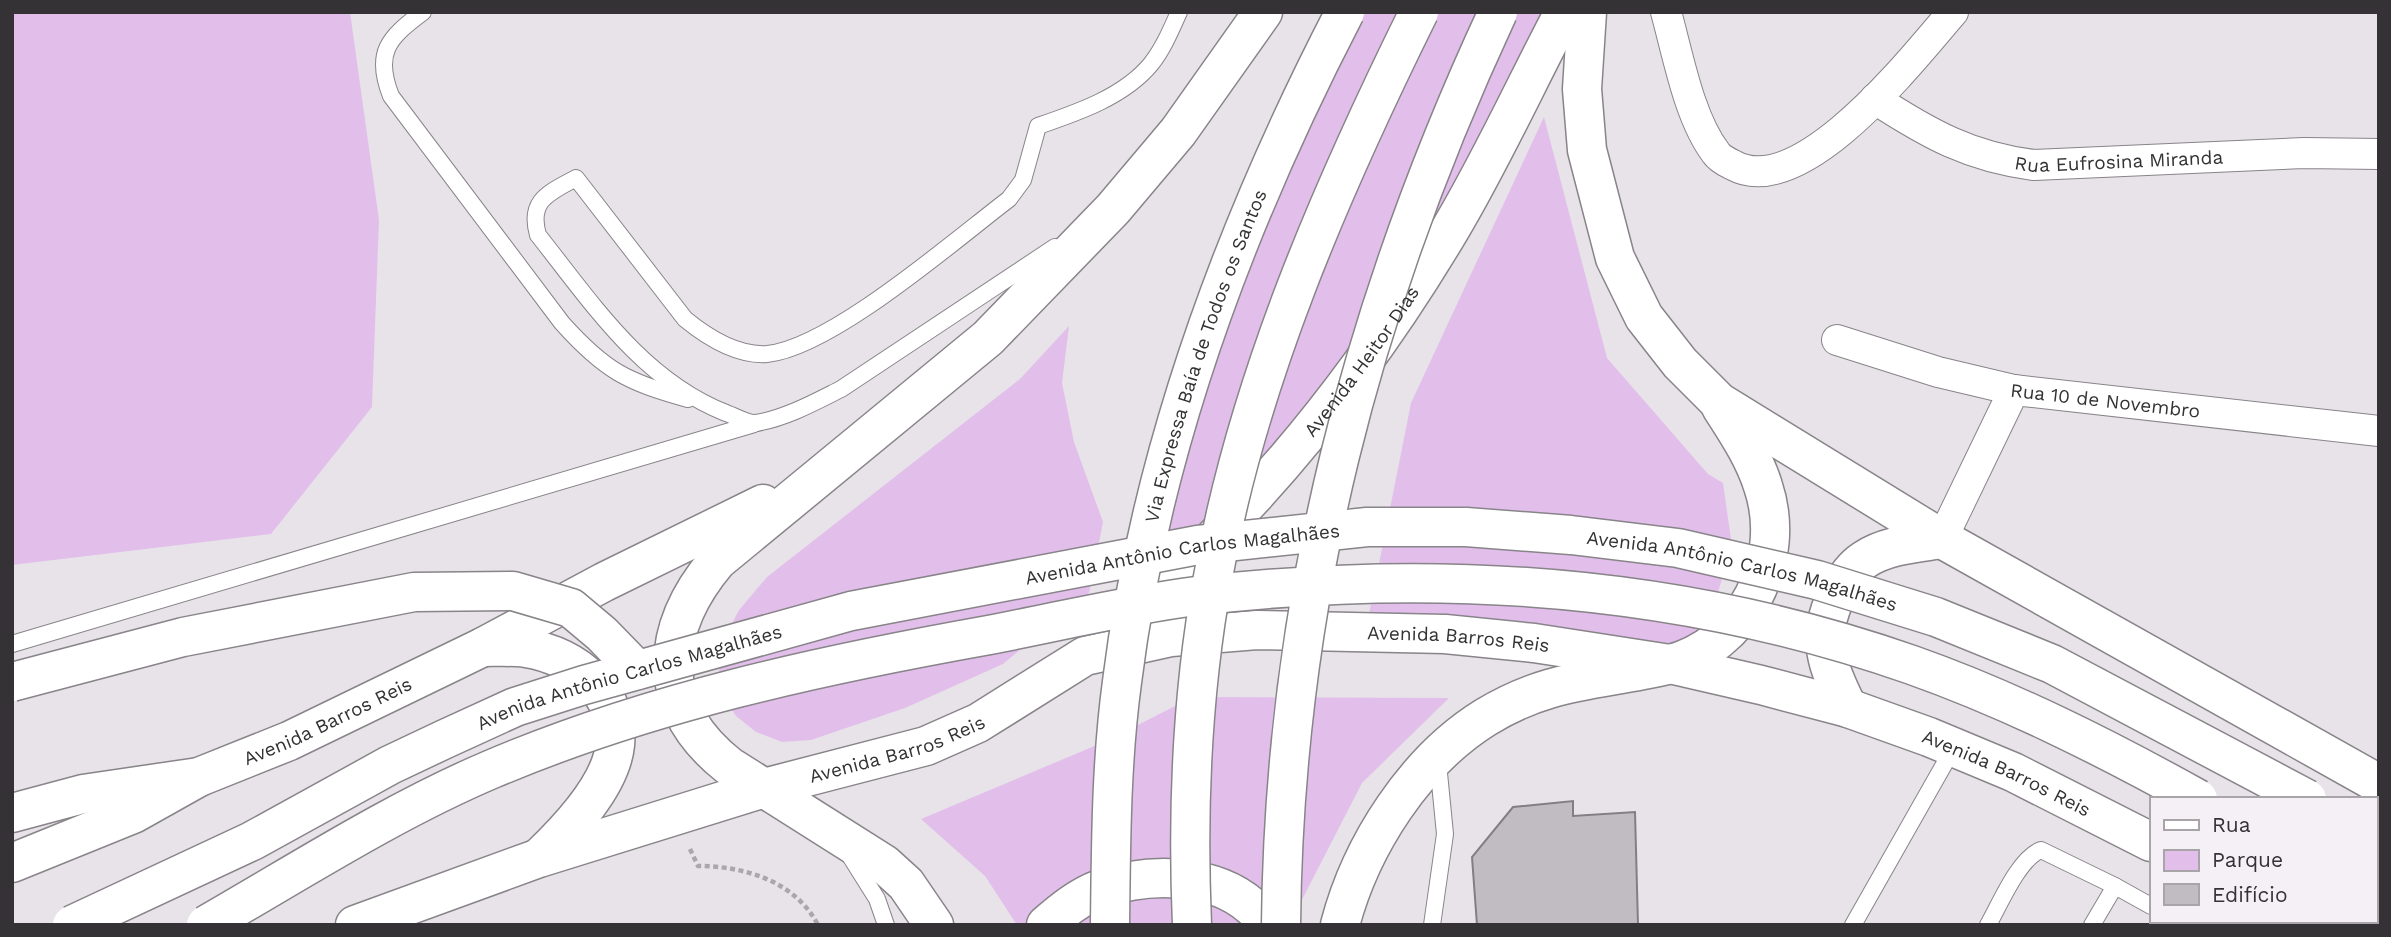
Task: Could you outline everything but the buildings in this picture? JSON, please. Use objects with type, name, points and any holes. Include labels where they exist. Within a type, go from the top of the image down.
[{"type":"main road","points":[[934,925],[906,884],[884,864],[705,748],[692,729],[674,676],[674,647],[680,620],[694,588],[718,561],[988,338],[1113,209],[1178,132],[1263,12]]},
{"type":"main road","name":"Via Expressa Baía de Todos os Santos","points":[[1110,925],[1112,782],[1122,680],[1164,470],[1192,373],[1261,195],[1345,12]]},
{"type":"main road","points":[[1192,925],[1189,855],[1192,761],[1200,670],[1213,576],[1233,491],[1268,369],[1309,254],[1360,132],[1419,12]]},
{"type":"main road","points":[[1281,925],[1282,852],[1301,646],[1317,551],[1340,448],[1370,340],[1404,245],[1466,81],[1498,12]]},
{"type":"main road","name":"Avenida Heitor Dias","points":[[1085,656],[1201,552],[1330,408],[1401,309],[1452,226],[1564,12]]},
{"type":"main road","points":[[1587,12],[1582,89],[1587,150],[1615,258],[1644,317],[1680,363],[1719,402],[1942,539],[2379,784]]},
{"type":"main road","points":[[1340,925],[1358,871],[1390,817],[1437,757],[1485,718],[1529,695],[1569,682],[1670,664],[1718,641],[1745,615],[1758,590],[1766,554],[1769,521],[1764,488],[1749,452],[1719,402]]},
{"type":"main road","name":"Avenida Barros Reis","points":[[200,776],[289,741],[483,647],[604,582],[828,470]]},
{"type":"main road","name":"Avenida Antônio Carlos Magalhães","points":[[72,925],[252,841],[390,765],[515,708],[637,670],[851,611],[1198,545],[1367,527],[1466,527],[1571,534],[1678,548],[1817,580],[1936,617],[2052,664],[2303,797]]},
{"type":"main road","points":[[1848,708],[1828,662],[1824,634],[1831,607],[1844,580],[1863,560],[1887,549],[1942,539]]},
{"type":"main road","name":"Avenida Antônio Carlos Magalhães","points":[[206,925],[415,807],[486,772],[631,718],[786,677],[944,643],[1192,597],[1364,582],[1455,581],[1562,588],[1666,601],[1796,631],[1911,665],[2017,708],[2138,766],[2194,797]]},
{"type":"main road","points":[[12,682],[183,637],[414,592],[513,591],[571,608],[602,634],[637,670]]},
{"type":"main road","name":"Avenida Barros Reis","points":[[764,788],[926,746],[978,723],[1085,656],[1171,637],[1256,630],[1445,634],[1534,643],[1670,664],[1848,708],[2013,772],[2150,841]]},
{"type":"main road","points":[[483,647],[525,648],[557,656],[582,669],[605,697],[613,721],[615,747],[595,792],[563,835],[539,858]]},
{"type":"main road","points":[[12,813],[83,794],[200,776]]},
{"type":"main road","points":[[12,863],[133,814],[200,776]]},
{"type":"main road","points":[[355,925],[539,858],[764,788]]},
{"type":"main road","points":[[1046,925],[1071,904],[1098,890],[1153,877],[1175,877],[1214,885],[1240,897],[1268,925]]},
{"type":"street","points":[[1666,12],[1689,93],[1706,138],[1717,156],[1742,170],[1774,171],[1810,156],[1875,99],[1953,12]]},
{"type":"street","name":"Rua Eufrosina Miranda","points":[[1875,99],[1927,132],[1965,149],[1998,160],[2034,165],[2304,153],[2379,155]]},
{"type":"street","name":"Rua 10 de Novembro","points":[[1838,340],[1938,372],[2014,390],[2379,431]]},
{"type":"street","points":[[1942,539],[2014,390]]},
{"type":"lane","points":[[423,12],[406,17],[384,53],[382,75],[391,96],[562,323],[590,355],[617,374],[642,386],[704,404],[754,424]]},
{"type":"lane","points":[[704,404],[648,365],[620,339],[538,235],[534,220],[538,205],[547,194],[576,178],[685,319],[704,335],[744,351],[765,354],[790,349],[849,320],[1009,199],[1023,180],[1038,126],[1079,112],[1138,76],[1160,50],[1180,12]]},
{"type":"lane","points":[[12,644],[804,407],[841,389],[1113,209]]},
{"type":"lane","points":[[1853,925],[1954,747]]},
{"type":"lane","points":[[1432,925],[1445,834],[1437,757]]},
{"type":"lane","points":[[803,811],[837,841],[857,864],[877,899],[886,925]]},
{"type":"lane","points":[[1988,925],[2023,864],[2032,853],[2041,850],[2150,905]]},
{"type":"lane","points":[[2092,925],[2115,886]]},
{"type":"path","points":[[675,817],[698,866],[727,866],[761,876],[794,893],[818,925]]},
{"type":"green space","points":[[12,12],[350,12],[379,220],[372,407],[271,534],[12,565]]},
{"type":"green space","points":[[1334,12],[1577,12],[1432,296],[1200,583],[1159,511],[1154,465],[1172,368],[1249,169]]},
{"type":"green space","points":[[1544,117],[1607,358],[1708,474],[1723,483],[1732,546],[1701,648],[1597,635],[1365,634],[1411,403]]},
{"type":"green space","points":[[1069,326],[1062,383],[1074,442],[1103,522],[1089,593],[1003,664],[905,708],[811,740],[782,742],[756,732],[736,716],[721,693],[719,667],[726,635],[739,610],[767,577],[1020,379]]},
{"type":"green space","points":[[1193,697],[1449,698],[1362,783],[1289,925],[1017,925],[985,876],[921,819],[1104,742]]}]
